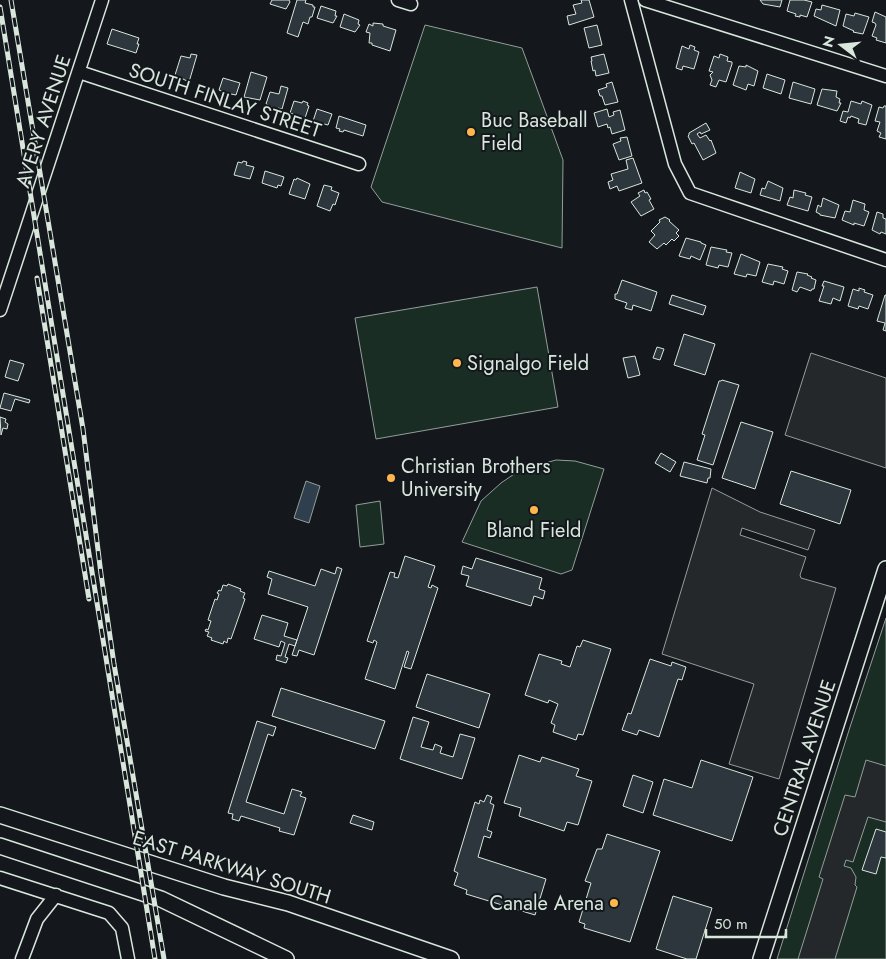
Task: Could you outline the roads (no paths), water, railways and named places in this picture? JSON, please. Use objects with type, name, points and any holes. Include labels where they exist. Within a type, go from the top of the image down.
[{"type":"main road","name":"CENTRAL AVENUE","points":[[761,959],[885,576]]},
{"type":"main road","name":"EAST PARKWAY SOUTH","points":[[0,815],[224,887],[288,903],[451,959]]},
{"type":"main road","points":[[0,846],[161,899],[286,959]]},
{"type":"street","name":"AVERY AVENUE","points":[[0,310],[102,0]]},
{"type":"street","points":[[398,0],[412,4]]},
{"type":"street","points":[[631,0],[675,164],[690,193],[886,260]]},
{"type":"street","points":[[645,0],[886,76]]},
{"type":"street","name":"SOUTH FINLAY STREET","points":[[79,72],[359,164]]},
{"type":"street","points":[[0,878],[109,914],[122,928],[128,959]]},
{"type":"street","points":[[22,959],[37,919],[56,895]]},
{"type":"water","points":[[306,481],[320,486],[309,523],[294,518]]},
{"type":"railway","points":[[11,0],[83,429],[114,664],[164,959]]},
{"type":"railway","points":[[0,7],[155,959]]},
{"type":"railway","points":[[37,278],[89,599]]},
{"type":"place","name":"Buc Baseball Field","points":[[471,132]]},
{"type":"place","name":"Signalgo Field","points":[[457,363]]},
{"type":"place","name":"Christian Brothers University","points":[[391,478]]},
{"type":"place","name":"Bland Field","points":[[534,510]]},
{"type":"place","name":"Canale Arena","points":[[614,903]]}]
